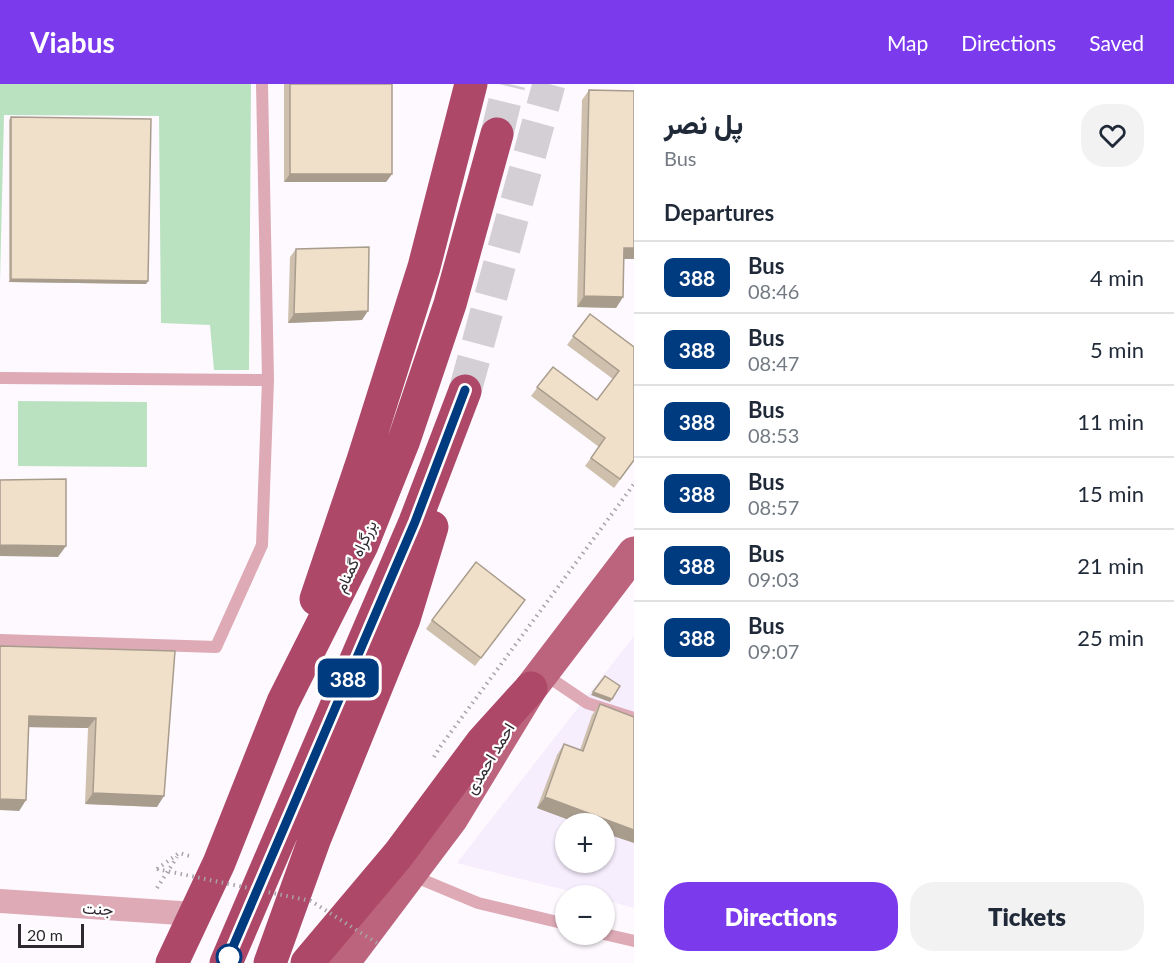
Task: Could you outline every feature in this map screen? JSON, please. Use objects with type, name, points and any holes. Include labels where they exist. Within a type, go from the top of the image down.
[{"type":"highway","points":[[283,702],[424,267],[471,84]]},
{"type":"highway","name":"بزرگراه گمنام","points":[[172,963],[219,863],[283,702],[362,545],[404,440],[450,304],[497,134]]},
{"type":"highway","points":[[226,963],[415,522],[465,390],[433,525],[404,619],[315,838],[270,963]]},
{"type":"highway","points":[[307,963],[398,855],[482,741],[537,680]]},
{"type":"main road","name":"احمد احمدی","points":[[343,963],[465,798],[537,680],[634,553]]},
{"type":"street","name":"جنت","points":[[0,901],[195,914]]},
{"type":"lane","points":[[0,640],[216,648],[262,545],[267,380],[261,84]]},
{"type":"lane","points":[[0,378],[267,380]]},
{"type":"lane","points":[[537,680],[587,703],[634,718]]},
{"type":"lane","points":[[410,874],[478,903],[555,921]]},
{"type":"lane","points":[[615,937],[634,941]]},
{"type":"path","points":[[431,764],[440,747],[634,484]]},
{"type":"path","points":[[143,910],[179,853],[158,868],[311,901],[380,945]]},
{"type":"path","points":[[319,917],[326,908]]},
{"type":"shaded area","points":[[634,636],[634,908],[615,903],[615,885],[555,885],[555,887],[457,863]]},
{"type":"green space","points":[[0,84],[251,84],[249,370],[214,370],[210,325],[161,323],[159,116],[4,115],[0,282]]},
{"type":"green space","points":[[18,401],[147,402],[147,467],[18,466]]},
{"type":"building","points":[[290,84],[392,84],[392,174],[290,174]]},
{"type":"building","points":[[589,90],[634,91],[634,248],[624,248],[623,297],[584,296]]},
{"type":"building","points":[[11,117],[151,119],[148,281],[11,279]]},
{"type":"building","points":[[369,247],[368,311],[294,314],[296,249]]},
{"type":"building","points":[[590,314],[634,347],[634,460],[620,479],[591,458],[605,438],[537,387],[553,367],[597,400],[619,371],[573,336]]},
{"type":"building","points":[[66,479],[66,546],[0,545],[0,480]]},
{"type":"building","points":[[476,562],[525,600],[481,658],[432,620]]},
{"type":"building","points":[[0,646],[175,651],[164,796],[93,793],[96,718],[29,716],[26,800],[0,799]]},
{"type":"building","points":[[605,676],[620,686],[612,699],[593,692]]},
{"type":"building","points":[[600,704],[634,717],[634,830],[615,823],[615,813],[588,813],[545,797],[564,744],[583,751]]},
{"type":"tunnel","points":[[497,134],[509,84]]},
{"type":"tunnel","points":[[465,391],[549,84]]},
{"type":"bus line","name":"388","points":[[226,963],[415,522],[465,390]]}]
